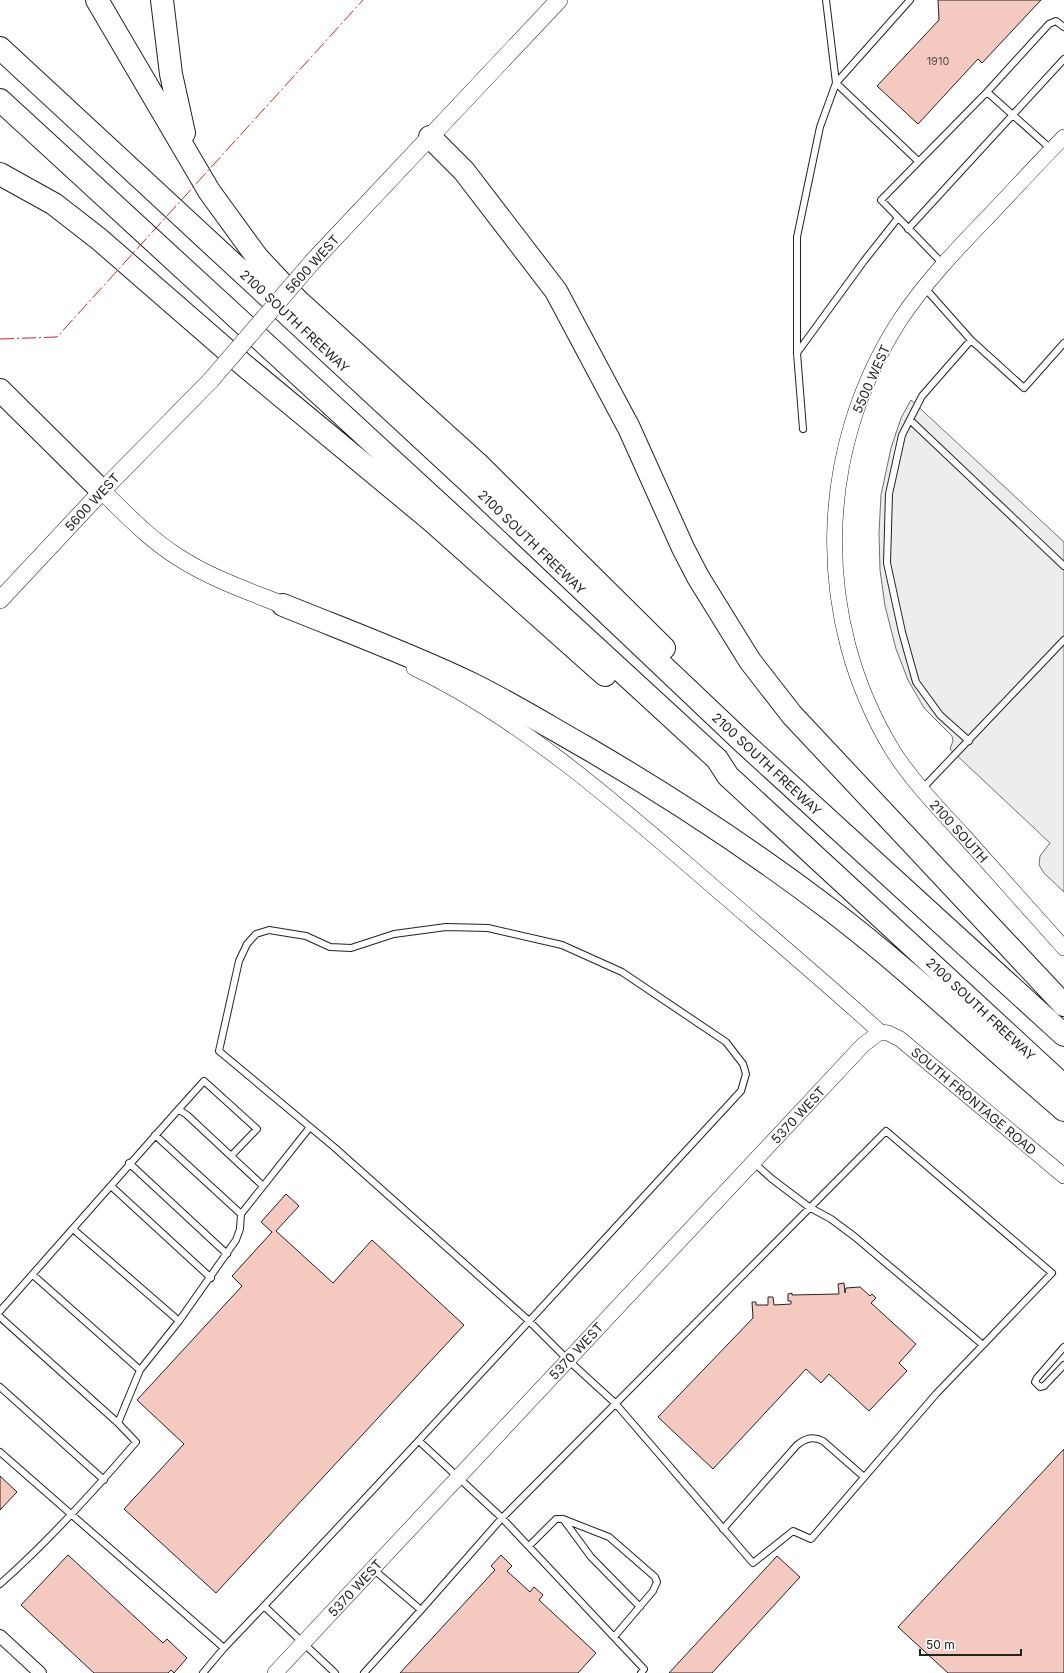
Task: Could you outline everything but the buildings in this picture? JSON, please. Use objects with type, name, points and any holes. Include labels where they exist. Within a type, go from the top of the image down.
[{"type":"highway","points":[[97,0],[224,214],[277,280],[298,301],[480,466],[714,696],[744,743]]},
{"type":"highway","points":[[162,0],[166,42],[177,106],[198,170]]},
{"type":"highway","name":"2100 SOUTH FREEWAY","points":[[0,48],[466,480],[744,743],[1064,1035]]},
{"type":"highway","name":"2100 SOUTH FREEWAY","points":[[0,100],[717,759],[728,776],[1064,1086]]},
{"type":"highway","points":[[430,137],[464,171],[556,291],[629,428],[683,548],[698,577],[750,661],[792,715],[1064,1005]]},
{"type":"highway","points":[[0,174],[54,204],[99,239],[250,371],[432,521],[578,653],[728,776]]},
{"type":"highway","points":[[0,390],[102,491]]},
{"type":"highway","points":[[283,605],[426,663],[474,685],[520,709],[663,793],[752,853],[834,912],[928,991],[1064,1110]]},
{"type":"main road","name":"5600 WEST","points":[[0,600],[102,491],[211,380],[314,260],[559,0]]},
{"type":"main road","points":[[102,491],[148,536],[177,557],[207,574],[283,605]]},
{"type":"street","name":"5500 WEST","points":[[870,704],[855,666],[843,624],[836,578],[834,526],[840,471],[851,424],[862,390],[884,347],[924,287],[943,264],[1064,137]]},
{"type":"street","points":[[283,605],[438,682],[496,716],[562,762],[595,787],[686,863],[880,1032]]},
{"type":"street","name":"2100 SOUTH","points":[[870,704],[894,751],[922,789],[1064,948]]},
{"type":"street","name":"5370 WEST","points":[[276,1673],[753,1162],[863,1046],[880,1032]]},
{"type":"street","name":"SOUTH FRONTAGE ROAD","points":[[880,1032],[888,1033],[900,1039],[1064,1176]]},
{"type":"street","points":[[0,1636],[40,1673]]},
{"type":"lane","points":[[826,0],[836,83],[918,161]]},
{"type":"lane","points":[[802,429],[797,353],[797,237],[820,127],[836,83],[910,0]]},
{"type":"lane","points":[[943,264],[881,200],[987,92],[1049,24],[1056,21],[1064,27]]},
{"type":"lane","points":[[908,229],[1064,59]]},
{"type":"lane","points":[[987,92],[1052,150]]},
{"type":"lane","points":[[797,353],[864,261],[898,218]]},
{"type":"lane","points":[[924,287],[971,340],[1024,388],[1064,343]]},
{"type":"lane","points":[[969,741],[940,715],[916,682],[902,632],[887,567],[889,494],[902,435],[922,396],[971,340]]},
{"type":"lane","points":[[910,420],[1064,566]]},
{"type":"lane","points":[[922,789],[1064,640]]},
{"type":"lane","points":[[203,1673],[224,1648],[420,1441],[528,1320],[741,1091],[746,1074],[743,1064],[726,1042],[622,972],[562,945],[488,928],[446,927],[394,934],[351,948],[330,947],[306,936],[269,930],[256,934],[247,944],[239,961],[219,1050],[310,1127],[528,1320],[568,1360],[615,1403],[753,1563],[793,1531],[811,1539],[936,1394],[1052,1273],[886,1130],[615,1403],[502,1518],[364,1673]]},
{"type":"lane","points":[[0,1311],[111,1186],[129,1163],[204,1082],[257,1129],[231,1156]]},
{"type":"lane","points":[[177,1112],[181,1111],[187,1115],[263,1186]]},
{"type":"lane","points":[[118,1423],[140,1370],[179,1321],[227,1254],[240,1230],[241,1214],[310,1127]]},
{"type":"lane","points":[[155,1135],[241,1214]]},
{"type":"lane","points":[[753,1162],[772,1179],[810,1207],[831,1219],[855,1237],[983,1345]]},
{"type":"lane","points":[[129,1163],[227,1254]]},
{"type":"lane","points":[[111,1186],[211,1278]]},
{"type":"lane","points":[[73,1228],[179,1321]]},
{"type":"lane","points":[[33,1274],[140,1370]]},
{"type":"lane","points":[[0,1317],[118,1423],[136,1442],[104,1480],[69,1514],[21,1565],[0,1584]]},
{"type":"lane","points":[[1064,1347],[1037,1378],[1036,1382],[1040,1387],[1044,1386],[1064,1365]]},
{"type":"lane","points":[[0,1387],[104,1480]]},
{"type":"lane","points":[[724,1529],[798,1445],[809,1438],[816,1438],[823,1441],[864,1477]]},
{"type":"lane","points":[[420,1441],[502,1518],[529,1546],[644,1669],[641,1673]]},
{"type":"lane","points":[[0,1452],[69,1514],[224,1648]]},
{"type":"lane","points":[[529,1546],[556,1519],[563,1518],[609,1537],[655,1577],[657,1582],[656,1587],[614,1637]]},
{"type":"lane","points":[[563,1518],[591,1557],[640,1607]]},
{"type":"lane","points":[[373,1569],[421,1610]]},
{"type":"lane","points":[[264,1606],[335,1673]]},
{"type":"shaded area","points":[[911,400],[1064,542],[1064,892],[1044,873],[1039,865],[1040,856],[1050,843],[950,749],[953,741],[952,736],[924,708],[908,680],[896,649],[885,606],[880,570],[879,533],[881,495],[891,448],[901,418]]},
{"type":"power","points":[[0,339],[57,337],[363,0]]}]
